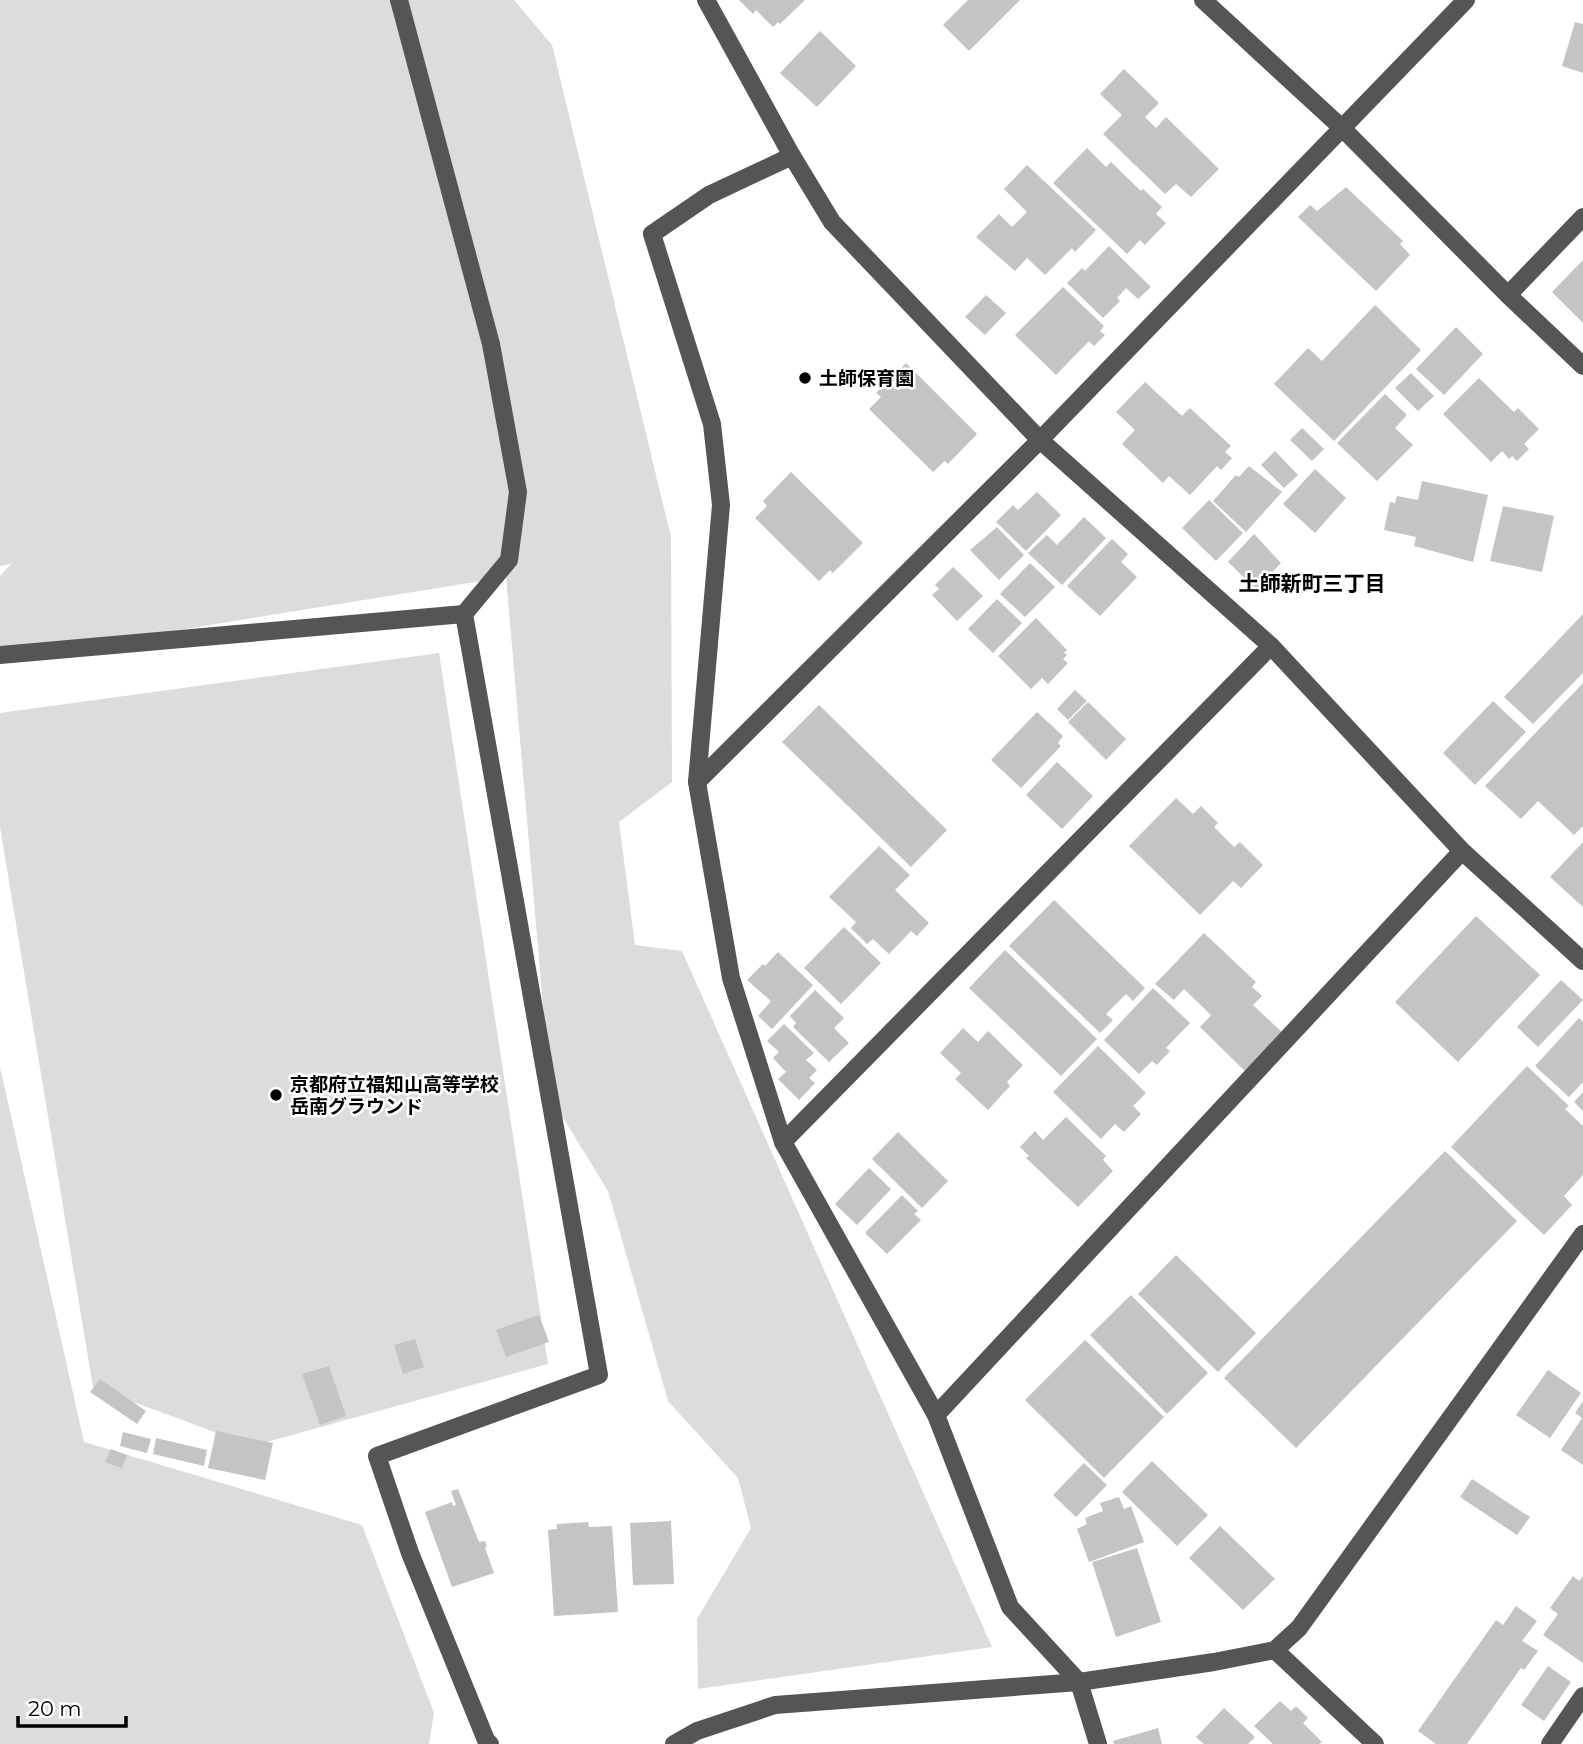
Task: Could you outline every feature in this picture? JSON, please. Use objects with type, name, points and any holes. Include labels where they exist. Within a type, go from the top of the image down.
[{"type":"street","points":[[0,654],[464,614],[509,560],[519,492],[491,344],[400,0]]},
{"type":"street","points":[[706,0],[792,156],[832,222],[1040,440],[1271,646],[1462,851],[1583,961]]},
{"type":"street","points":[[1203,0],[1342,128],[1508,295],[1583,366]]},
{"type":"street","points":[[697,782],[1040,440],[1466,0]]},
{"type":"street","points":[[792,156],[709,195],[652,234],[712,425],[721,505],[697,782],[731,978],[783,1142],[936,1415],[1010,1607],[1079,1682],[1098,1744]]},
{"type":"street","points":[[1508,295],[1583,216]]},
{"type":"street","points":[[464,614],[599,1375],[377,1456],[411,1553],[486,1740],[490,1744]]},
{"type":"street","points":[[783,1142],[1271,646]]},
{"type":"street","points":[[936,1415],[1462,851]]},
{"type":"street","points":[[674,1744],[697,1731],[775,1705],[1079,1682],[1275,1650],[1299,1628],[1583,1234]]},
{"type":"street","points":[[1275,1650],[1375,1744]]},
{"type":"street","points":[[1550,1744],[1583,1696]]},
{"type":"shaded area","points":[[0,0],[514,0],[552,45],[671,537],[672,782],[619,822],[635,945],[682,951],[992,1647],[698,1689],[697,1619],[751,1528],[738,1478],[668,1401],[608,1191],[551,1098],[506,577],[5,658],[0,651],[0,576],[11,564],[0,566]]},
{"type":"shaded area","name":"京都府立福知山高等学校 岳南グラウンド","points":[[439,653],[548,1364],[252,1446],[93,1387],[0,827],[0,713]]},
{"type":"shaded area","points":[[0,1067],[84,1442],[362,1525],[434,1713],[429,1744],[0,1744]]},
{"type":"building","points":[[739,0],[805,0],[780,24],[778,22],[773,27],[756,10],[753,14]]},
{"type":"building","points":[[968,0],[1020,0],[969,51],[943,25]]},
{"type":"building","points":[[1575,22],[1583,24],[1583,73],[1562,66]]},
{"type":"building","points":[[820,31],[856,66],[817,107],[780,73]]},
{"type":"building","points":[[1124,69],[1159,103],[1145,117],[1156,128],[1166,117],[1219,169],[1191,197],[1176,184],[1165,194],[1103,134],[1122,115],[1100,94]]},
{"type":"building","points":[[1087,148],[1106,167],[1111,162],[1162,207],[1156,214],[1166,223],[1145,245],[1140,240],[1127,254],[1053,183]]},
{"type":"building","points":[[1027,165],[1096,230],[1075,252],[1072,248],[1045,275],[1027,258],[1015,271],[976,237],[999,214],[1012,227],[1027,212],[1004,189]]},
{"type":"building","points":[[1346,187],[1403,241],[1400,244],[1410,255],[1376,291],[1298,217],[1310,205],[1317,211]]},
{"type":"building","points":[[1109,246],[1151,287],[1138,299],[1126,288],[1117,298],[1120,301],[1103,318],[1067,283],[1082,268],[1085,271]]},
{"type":"building","points":[[1583,260],[1583,323],[1552,292]]},
{"type":"building","points":[[1063,287],[1104,326],[1100,331],[1105,335],[1094,346],[1089,341],[1056,375],[1015,335]]},
{"type":"building","points":[[986,295],[1006,313],[985,335],[965,317]]},
{"type":"building","points":[[1375,305],[1421,350],[1334,441],[1274,384],[1308,348],[1322,361]]},
{"type":"building","points":[[1456,327],[1483,354],[1444,395],[1416,369]]},
{"type":"building","points":[[906,363],[977,434],[948,464],[945,461],[933,472],[869,409],[881,397],[876,393]]},
{"type":"building","points":[[1411,373],[1434,396],[1418,411],[1395,388]]},
{"type":"building","points":[[1479,378],[1514,412],[1518,408],[1539,429],[1524,444],[1529,449],[1517,461],[1512,456],[1509,459],[1502,451],[1491,462],[1443,414]]},
{"type":"building","points":[[1145,382],[1182,416],[1190,408],[1231,446],[1225,452],[1232,458],[1221,470],[1217,466],[1190,495],[1169,476],[1163,483],[1122,444],[1135,430],[1116,412]]},
{"type":"building","points":[[1385,394],[1407,415],[1395,428],[1413,445],[1377,481],[1337,443]]},
{"type":"building","points":[[1302,428],[1324,449],[1312,461],[1290,440]]},
{"type":"building","points":[[1275,451],[1298,475],[1284,488],[1261,465]]},
{"type":"building","points":[[1249,466],[1282,492],[1246,532],[1213,501],[1236,475],[1239,477]]},
{"type":"building","points":[[1315,469],[1346,498],[1315,533],[1283,504]]},
{"type":"building","points":[[791,472],[863,543],[833,573],[830,570],[819,581],[755,518],[767,506],[763,501]]},
{"type":"building","points":[[1422,481],[1488,495],[1473,562],[1414,546],[1416,537],[1384,530],[1390,502],[1395,503],[1397,496],[1418,500]]},
{"type":"building","points":[[1037,492],[1061,515],[1026,551],[996,522],[1013,505],[1018,510]]},
{"type":"building","points":[[1209,500],[1243,533],[1216,561],[1182,528]]},
{"type":"building","points":[[1503,506],[1554,516],[1542,572],[1490,561]]},
{"type":"building","points":[[1084,517],[1106,538],[1062,585],[1028,553],[1047,535],[1057,545]]},
{"type":"building","points":[[997,527],[1024,555],[999,580],[970,550]]},
{"type":"building","points":[[1254,534],[1281,563],[1256,589],[1228,562]]},
{"type":"building","points":[[1112,539],[1128,554],[1121,562],[1137,577],[1100,616],[1067,586]]},
{"type":"building","points":[[1030,563],[1055,587],[1025,617],[1000,594]]},
{"type":"building","points":[[953,567],[983,596],[957,621],[932,595],[939,589],[935,585]]},
{"type":"building","points":[[997,599],[1022,623],[993,653],[968,629]]},
{"type":"building","points":[[1583,614],[1583,673],[1533,724],[1504,697]]},
{"type":"building","points":[[1036,618],[1067,650],[1063,659],[1068,663],[1048,684],[1042,678],[1031,689],[998,656]]},
{"type":"building","points":[[1583,683],[1583,826],[1574,835],[1538,801],[1521,819],[1485,786]]},
{"type":"building","points":[[1075,690],[1087,701],[1068,720],[1057,709]]},
{"type":"building","points":[[1493,701],[1526,732],[1475,785],[1443,753]]},
{"type":"building","points":[[1088,702],[1126,739],[1106,760],[1068,722]]},
{"type":"building","points":[[819,705],[947,830],[911,867],[782,742]]},
{"type":"building","points":[[1037,712],[1063,736],[1058,743],[1061,746],[1021,788],[991,760]]},
{"type":"building","points":[[1057,762],[1093,796],[1062,829],[1026,795]]},
{"type":"building","points":[[1176,798],[1193,814],[1201,806],[1218,823],[1214,827],[1234,847],[1240,842],[1263,865],[1241,888],[1233,881],[1200,915],[1129,846]]},
{"type":"building","points":[[1583,842],[1583,907],[1550,877]]},
{"type":"building","points":[[879,846],[910,875],[895,890],[929,923],[917,936],[911,931],[889,954],[873,939],[867,944],[851,928],[856,922],[829,897]]},
{"type":"building","points":[[1054,900],[1145,988],[1133,1001],[1126,994],[1106,1014],[1113,1020],[1100,1033],[1009,946]]},
{"type":"building","points":[[1476,916],[1540,975],[1458,1062],[1395,1002]]},
{"type":"building","points":[[844,927],[881,963],[841,1004],[804,968]]},
{"type":"building","points":[[1204,933],[1256,982],[1252,987],[1262,996],[1253,1005],[1285,1035],[1248,1074],[1200,1027],[1211,1015],[1184,989],[1174,1000],[1155,984]]},
{"type":"building","points":[[1005,950],[1097,1039],[1061,1076],[969,988]]},
{"type":"building","points":[[778,952],[813,985],[772,1029],[758,1016],[771,1001],[747,980]]},
{"type":"building","points":[[1561,980],[1583,1000],[1538,1047],[1517,1027]]},
{"type":"building","points":[[1153,988],[1190,1023],[1166,1048],[1170,1051],[1157,1065],[1152,1061],[1139,1074],[1104,1040]]},
{"type":"building","points":[[815,990],[844,1018],[834,1028],[849,1043],[829,1062],[793,1027],[796,1023],[790,1016]]},
{"type":"building","points":[[1579,1018],[1583,1022],[1583,1082],[1569,1097],[1535,1066]]},
{"type":"building","points":[[784,1024],[814,1053],[806,1060],[817,1070],[809,1078],[815,1083],[799,1100],[778,1079],[786,1072],[773,1058],[779,1052],[767,1041]]},
{"type":"building","points":[[963,1028],[978,1042],[988,1031],[1023,1065],[1007,1082],[1010,1086],[988,1110],[955,1079],[961,1073],[940,1053]]},
{"type":"building","points":[[1098,1046],[1146,1093],[1133,1106],[1141,1114],[1124,1132],[1115,1124],[1101,1139],[1053,1092]]},
{"type":"building","points":[[1527,1066],[1569,1106],[1565,1109],[1583,1126],[1583,1175],[1564,1196],[1572,1205],[1544,1235],[1451,1147]]},
{"type":"building","points":[[1583,1092],[1583,1111],[1574,1102]]},
{"type":"building","points":[[1066,1117],[1106,1156],[1103,1160],[1113,1171],[1078,1207],[1026,1158],[1029,1156],[1020,1147],[1035,1131],[1043,1140]]},
{"type":"building","points":[[898,1132],[948,1181],[922,1208],[872,1159]]},
{"type":"building","points":[[1445,1151],[1517,1221],[1296,1448],[1224,1378]]},
{"type":"building","points":[[869,1168],[891,1189],[857,1225],[835,1204]]},
{"type":"building","points":[[902,1195],[918,1211],[914,1214],[921,1220],[887,1254],[865,1233]]},
{"type":"building","points":[[1176,1255],[1256,1333],[1218,1372],[1138,1294]]},
{"type":"building","points":[[1131,1295],[1208,1373],[1167,1414],[1090,1335]]},
{"type":"building","points":[[539,1315],[549,1342],[506,1357],[496,1330]]},
{"type":"building","points":[[415,1339],[424,1367],[403,1374],[394,1345]]},
{"type":"building","points":[[1085,1340],[1164,1417],[1104,1478],[1025,1400]]},
{"type":"building","points":[[329,1366],[346,1416],[320,1425],[302,1374]]},
{"type":"building","points":[[1548,1370],[1581,1393],[1550,1438],[1516,1415]]},
{"type":"building","points":[[100,1379],[146,1411],[137,1424],[90,1392]]},
{"type":"building","points":[[1583,1401],[1583,1465],[1561,1450],[1582,1418],[1575,1413]]},
{"type":"building","points":[[216,1431],[273,1443],[265,1480],[208,1468]]},
{"type":"building","points":[[123,1432],[151,1439],[147,1453],[120,1446]]},
{"type":"building","points":[[156,1438],[207,1450],[204,1466],[153,1454]]},
{"type":"building","points":[[111,1449],[127,1455],[122,1468],[105,1462]]},
{"type":"building","points":[[1152,1461],[1208,1515],[1177,1546],[1122,1492]]},
{"type":"building","points":[[1084,1463],[1107,1485],[1076,1517],[1053,1495]]},
{"type":"building","points":[[1472,1479],[1530,1517],[1517,1535],[1460,1497]]},
{"type":"building","points":[[458,1489],[479,1542],[485,1541],[494,1573],[452,1587],[425,1512],[452,1502],[453,1506],[456,1505],[451,1491]]},
{"type":"building","points":[[1119,1497],[1124,1509],[1131,1506],[1144,1542],[1089,1562],[1077,1529],[1087,1524],[1085,1518],[1103,1511],[1100,1503]]},
{"type":"building","points":[[671,1521],[674,1584],[633,1585],[630,1523]]},
{"type":"building","points":[[588,1522],[589,1527],[612,1526],[618,1612],[554,1616],[548,1530],[557,1529],[557,1524]]},
{"type":"building","points":[[1220,1526],[1275,1579],[1243,1610],[1189,1558]]},
{"type":"building","points":[[1137,1548],[1161,1622],[1116,1637],[1092,1562]]},
{"type":"building","points":[[1573,1576],[1579,1581],[1583,1576],[1583,1663],[1543,1635],[1558,1614],[1550,1608]]},
{"type":"building","points":[[1516,1606],[1537,1621],[1522,1641],[1538,1651],[1524,1670],[1521,1668],[1467,1744],[1436,1744],[1418,1731],[1496,1620],[1503,1625]]},
{"type":"building","points":[[1548,1666],[1571,1682],[1544,1721],[1521,1705]]},
{"type":"building","points":[[1280,1701],[1291,1711],[1296,1706],[1308,1718],[1303,1723],[1322,1742],[1273,1744],[1254,1726]]},
{"type":"building","points":[[1224,1708],[1255,1737],[1248,1744],[1204,1744],[1196,1737]]},
{"type":"building","points":[[1158,1728],[1162,1744],[1114,1744],[1113,1741]]},
{"type":"place","name":"土師保育園","points":[[805,378]]},
{"type":"place","name":"京都府立福知山高等学校 岳南グラウンド","points":[[276,1095]]},
{"type":"district","name":"土師新町三丁目","points":[[1312,584]]}]
